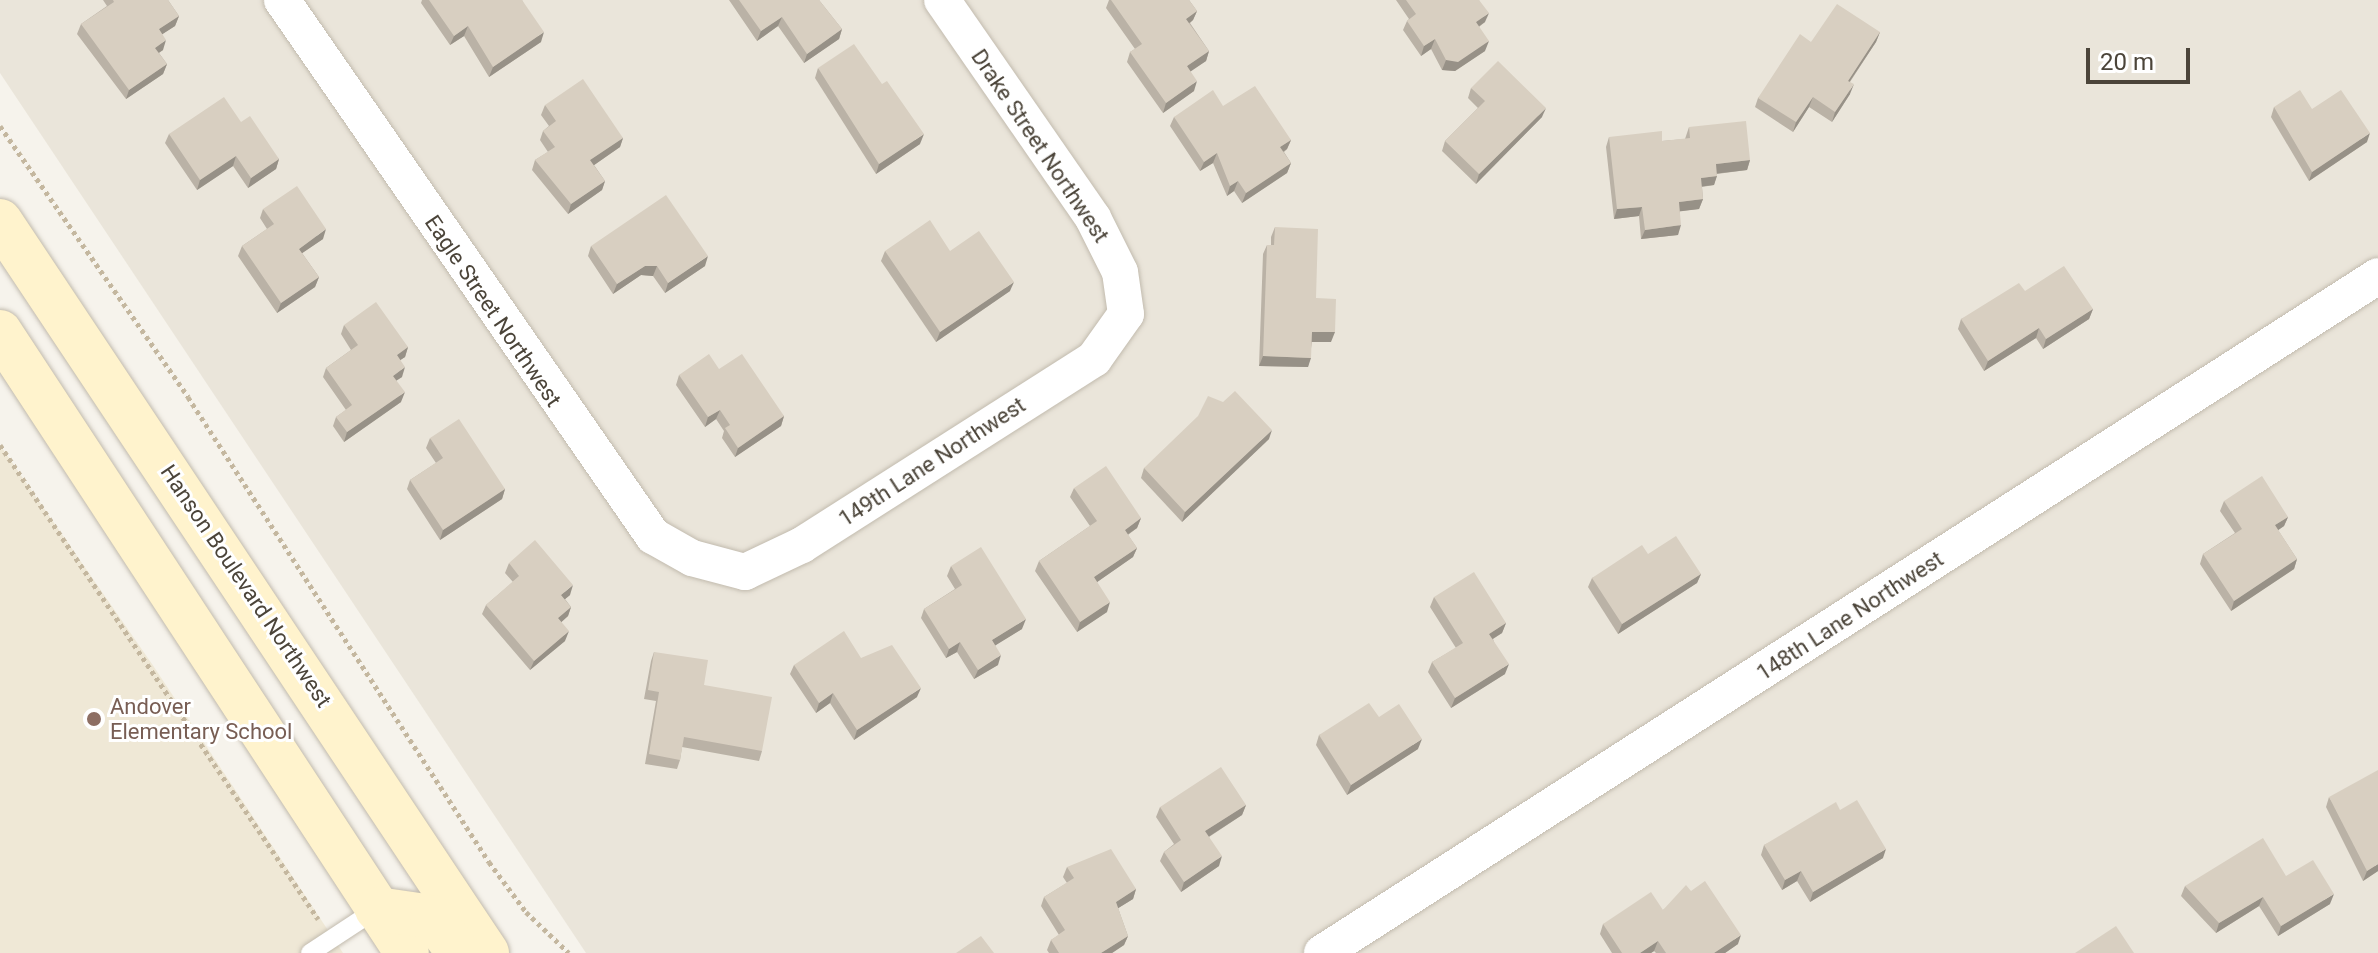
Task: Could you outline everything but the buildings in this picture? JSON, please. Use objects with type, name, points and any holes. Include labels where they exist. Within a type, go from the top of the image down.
[{"type":"main road","name":"Hanson Boulevard Northwest","points":[[0,221],[487,953]]},
{"type":"main road","points":[[0,332],[407,953]]},
{"type":"main road","points":[[377,909],[432,917],[459,953]]},
{"type":"street","name":"Eagle Street Northwest","points":[[282,0],[653,536],[692,558],[745,572]]},
{"type":"street","name":"Drake Street Northwest","points":[[942,0],[1093,218],[1120,272],[1126,314],[1110,341]]},
{"type":"street","name":"148th Lane Northwest","points":[[1322,953],[2378,276]]},
{"type":"street","name":"149th Lane Northwest","points":[[745,572],[802,545],[1094,359],[1110,341]]},
{"type":"lane","points":[[310,953],[377,909]]},
{"type":"path","points":[[0,126],[188,397],[489,862],[526,912],[569,953]]},
{"type":"path","points":[[0,445],[316,915]]},
{"type":"shaded area","points":[[0,0],[2378,0],[2378,953],[586,953],[0,73]]},
{"type":"shaded area","name":"Andover Elementary School","points":[[0,445],[152,664],[343,953],[0,953]]},
{"type":"place","name":"Andover Elementary School","points":[[94,719]]}]
